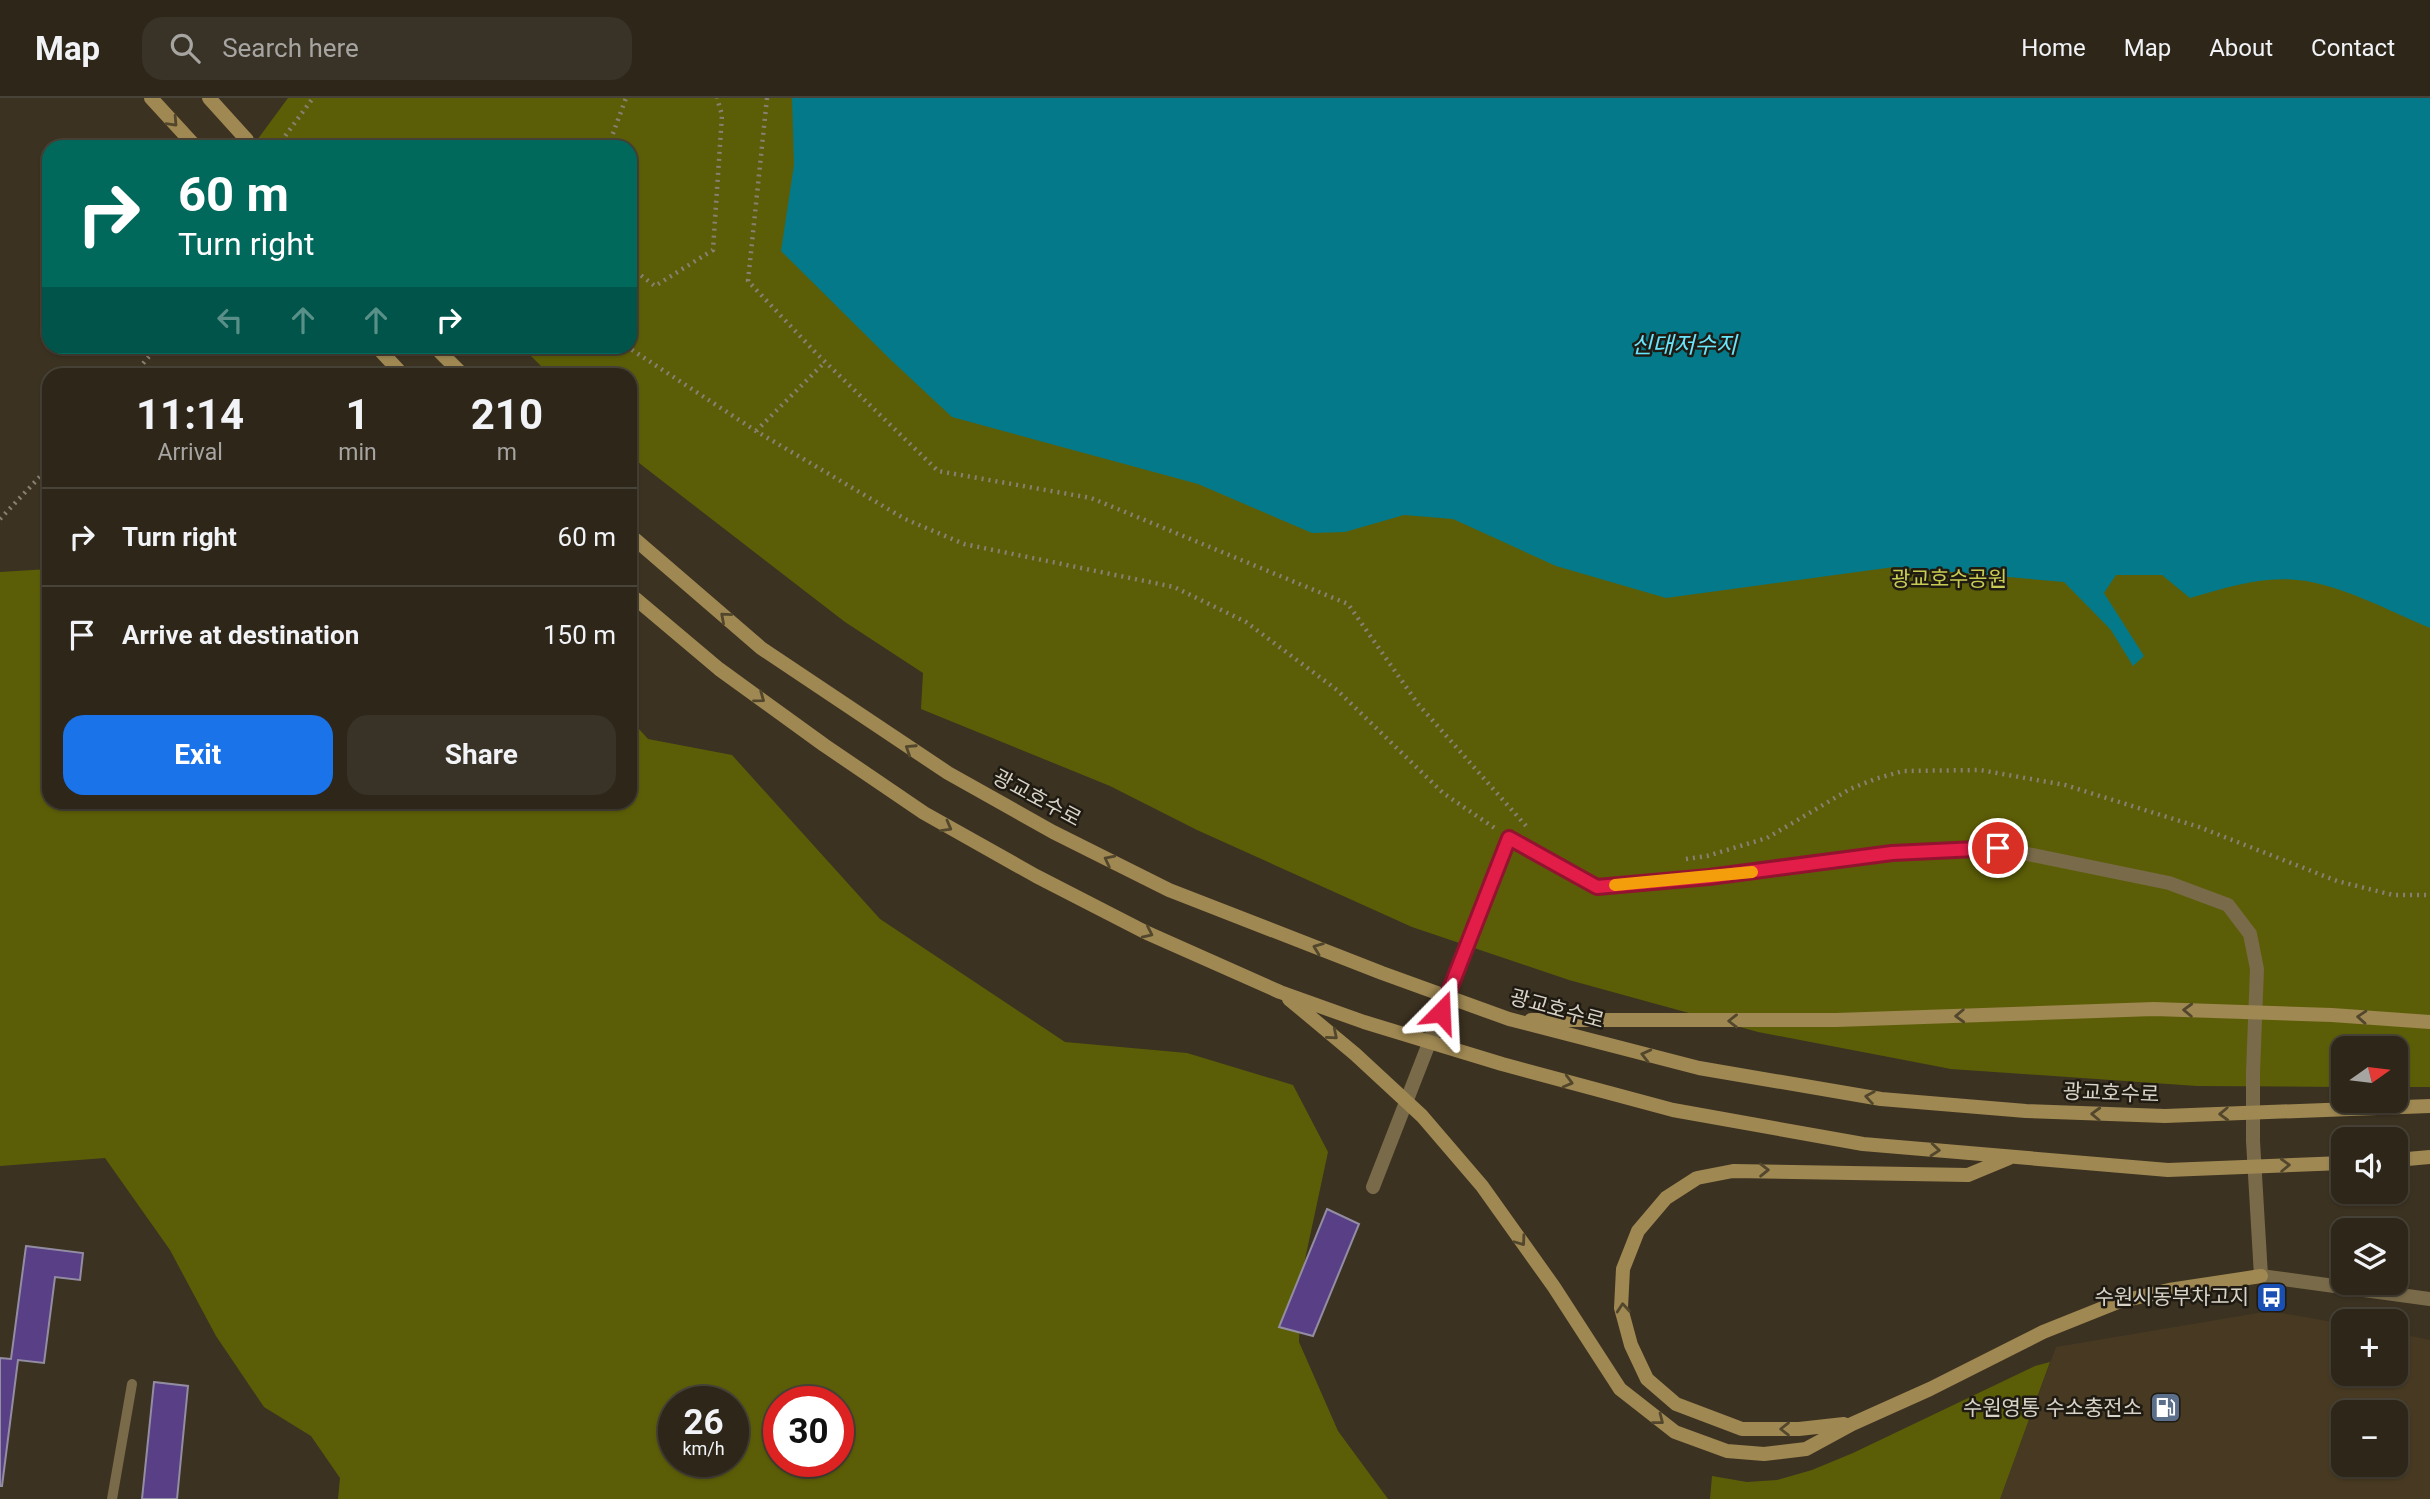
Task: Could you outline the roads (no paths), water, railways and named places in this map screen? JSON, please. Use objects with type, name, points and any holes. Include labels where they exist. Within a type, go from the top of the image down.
[{"type":"main road","points":[[151,98],[190,140]]},
{"type":"main road","points":[[209,98],[247,140]]},
{"type":"main road","points":[[383,354],[396,368]]},
{"type":"main road","points":[[443,354],[456,368]]},
{"type":"main road","name":"광교호수로","points":[[637,541],[761,648],[948,773],[1053,832],[1169,890],[1509,1019],[1699,1068],[1881,1099],[2026,1111],[2165,1116],[2430,1106]]},
{"type":"main road","points":[[637,600],[719,668],[923,813],[1036,876],[1145,932],[1280,992],[1364,1022],[1502,1064],[1686,1113],[1863,1144],[2168,1170],[2331,1163]]},
{"type":"main road","points":[[1280,992],[1355,1054],[1422,1116],[1482,1186],[1554,1287],[1620,1389],[1675,1432],[1727,1451],[1763,1454],[1806,1449],[2043,1332],[2118,1302],[2169,1290],[2261,1276]]},
{"type":"main road","points":[[1509,1019],[1836,1020],[2154,1009],[2430,1022]]},
{"type":"main road","points":[[1853,1424],[1799,1429],[1742,1429],[1676,1404],[1647,1379],[1631,1345],[1621,1308],[1623,1269],[1638,1231],[1666,1198],[1697,1178],[1733,1171],[1968,1175],[2012,1157]]},
{"type":"main road","points":[[2408,1159],[2430,1157]]},
{"type":"street","points":[[1373,1187],[1509,838],[1597,887],[1709,877],[1892,853],[1998,848],[2169,883],[2228,905],[2250,934],[2257,969],[2253,1141],[2261,1276],[2430,1299]]},
{"type":"lane","points":[[113,1499],[132,1384]]},
{"type":"water","name":"신대저수지","points":[[792,98],[2430,98],[2430,628],[2364,599],[2313,582],[2283,579],[2256,581],[2190,598],[2162,575],[2116,575],[2104,593],[2144,656],[2133,666],[2111,630],[2064,582],[1894,567],[1666,598],[1556,566],[1453,519],[1404,515],[1345,532],[1312,533],[1198,484],[952,417],[781,251],[794,165]]},
{"type":"place","name":"수원시동부차고지","points":[[2272,1297]]},
{"type":"place","name":"수원영통 수소충전소","points":[[2165,1408]]},
{"type":"park label","name":"광교호수공원","points":[[1949,579]]}]
